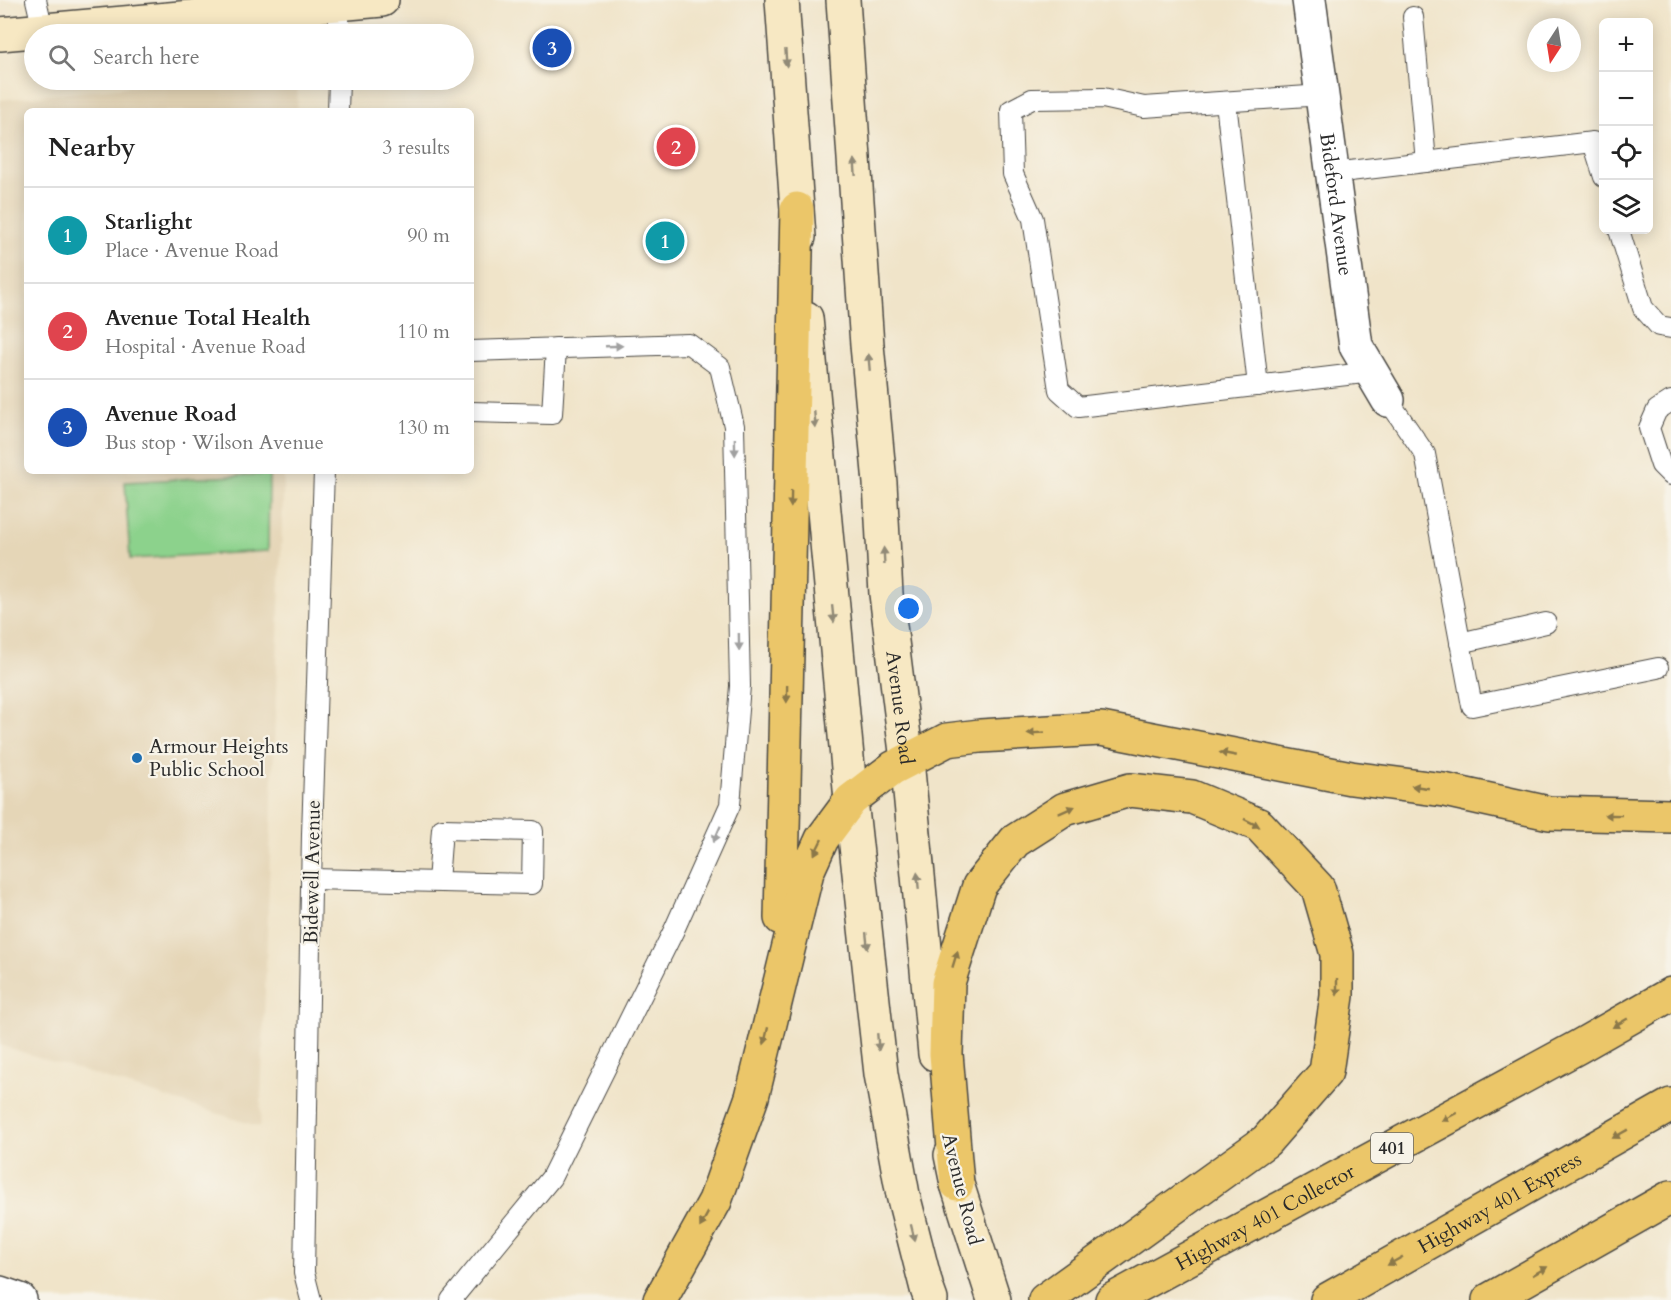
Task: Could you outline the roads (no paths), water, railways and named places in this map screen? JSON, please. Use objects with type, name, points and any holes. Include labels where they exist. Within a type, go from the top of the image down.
[{"type":"highway","points":[[779,979],[786,759],[796,209]]},
{"type":"highway","points":[[660,1300],[715,1201],[752,1097],[807,872],[822,839],[851,800],[893,768],[947,740],[1101,729],[1351,778],[1443,790],[1549,813],[1671,816]]},
{"type":"highway","points":[[957,1184],[946,1054],[948,983],[979,886],[1015,841],[1065,809],[1130,790],[1192,797],[1259,825],[1318,888],[1336,954],[1337,996],[1326,1072],[1266,1141],[1045,1300]]},
{"type":"highway","name":"Highway 401 Collector","points":[[1112,1300],[1578,1047],[1671,994]]},
{"type":"highway","name":"Highway 401 Express","points":[[1327,1300],[1671,1105]]},
{"type":"highway","points":[[1489,1300],[1671,1197]]},
{"type":"main road","points":[[0,34],[39,15],[339,19],[382,0]]},
{"type":"main road","points":[[782,0],[796,209],[822,505],[880,1074],[903,1195],[929,1294]]},
{"type":"main road","name":"Avenue Road","points":[[843,0],[867,345],[880,483],[886,594],[907,760],[939,1094],[957,1184],[994,1300]]},
{"type":"street","name":"Bideford Avenue","points":[[1309,0],[1356,346],[1388,400]]},
{"type":"street","points":[[0,1293],[20,1300]]},
{"type":"lane","points":[[1413,17],[1426,162]]},
{"type":"lane","points":[[338,108],[339,90]]},
{"type":"lane","points":[[1323,95],[1144,107],[1103,98],[1032,99],[1011,110],[1013,174],[1034,219],[1059,390],[1077,407],[1372,372]]},
{"type":"lane","points":[[1226,102],[1258,386]]},
{"type":"lane","points":[[1333,173],[1593,142],[1599,161]]},
{"type":"lane","points":[[1620,234],[1643,308],[1659,326],[1671,328]]},
{"type":"lane","points":[[451,1300],[551,1178],[674,930],[730,805],[740,686],[734,426],[720,367],[689,344],[474,351]]},
{"type":"lane","points":[[474,412],[552,414],[556,348]]},
{"type":"lane","points":[[1388,400],[1425,454],[1472,706],[1658,668]]},
{"type":"lane","points":[[1671,401],[1657,410],[1649,428],[1661,465],[1671,475]]},
{"type":"lane","name":"Bidewell Avenue","points":[[311,1300],[304,1273],[311,879],[324,474]]},
{"type":"lane","points":[[1460,642],[1546,623]]},
{"type":"lane","points":[[311,879],[438,882],[532,884],[533,831],[442,829],[438,882]]},
{"type":"place","name":"Avenue Road","points":[[552,48]]},
{"type":"place","name":"Avenue Total Health","points":[[676,147]]},
{"type":"place","name":"Starlight","points":[[665,241]]},
{"type":"place","name":"Armour Heights Public School","points":[[137,758]]}]
